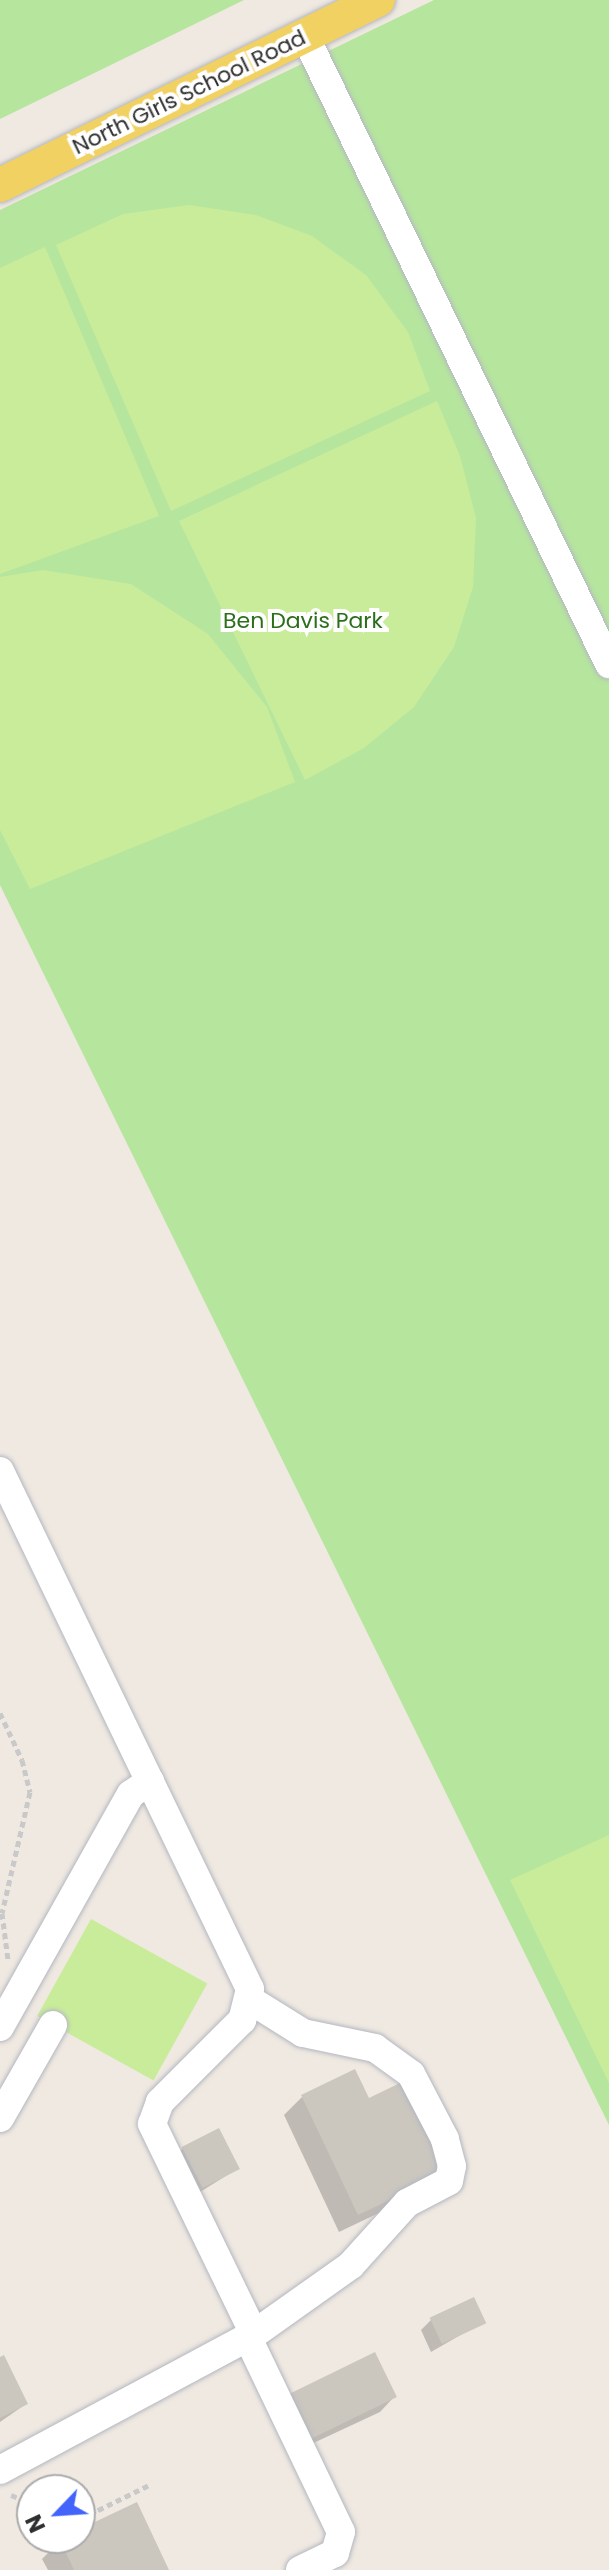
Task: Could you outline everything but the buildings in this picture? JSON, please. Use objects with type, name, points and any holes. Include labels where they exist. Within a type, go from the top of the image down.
[{"type":"main road","name":"North Girls School Road","points":[[0,185],[378,0]]},
{"type":"lane","points":[[305,36],[609,664]]},
{"type":"lane","points":[[0,1471],[250,1989],[250,2000],[242,2020],[160,2102],[152,2124],[341,2532],[335,2553],[300,2570]]},
{"type":"lane","points":[[0,2027],[12,1979],[131,1794],[150,1781]]},
{"type":"lane","points":[[0,2470],[251,2336],[351,2265],[407,2203],[449,2181],[452,2166],[430,2102],[396,2061],[359,2043],[303,2033],[250,2000]]},
{"type":"lane","points":[[0,2118],[53,2025]]},
{"type":"path","points":[[0,1713],[22,1760],[30,1792],[2,1932],[12,1979]]},
{"type":"path","points":[[96,2512],[149,2485]]},
{"type":"green space","points":[[0,0],[244,0],[0,119]]},
{"type":"green space","name":"Ben Davis Park","points":[[434,0],[609,0],[609,2125],[0,885],[0,210]]},
{"type":"green space","points":[[189,205],[256,215],[312,236],[366,275],[408,332],[430,391],[171,511],[56,245],[123,214]]},
{"type":"green space","points":[[45,247],[159,516],[0,574],[0,268]]},
{"type":"green space","points":[[437,401],[460,456],[476,518],[473,587],[454,647],[414,707],[364,748],[305,780],[179,521]]},
{"type":"green space","points":[[43,570],[131,584],[208,634],[267,707],[295,782],[30,889],[0,830],[0,577]]},
{"type":"green space","points":[[609,1835],[609,2083],[510,1880]]},
{"type":"green space","points":[[91,1919],[207,1983],[154,2081],[37,2016]]}]
